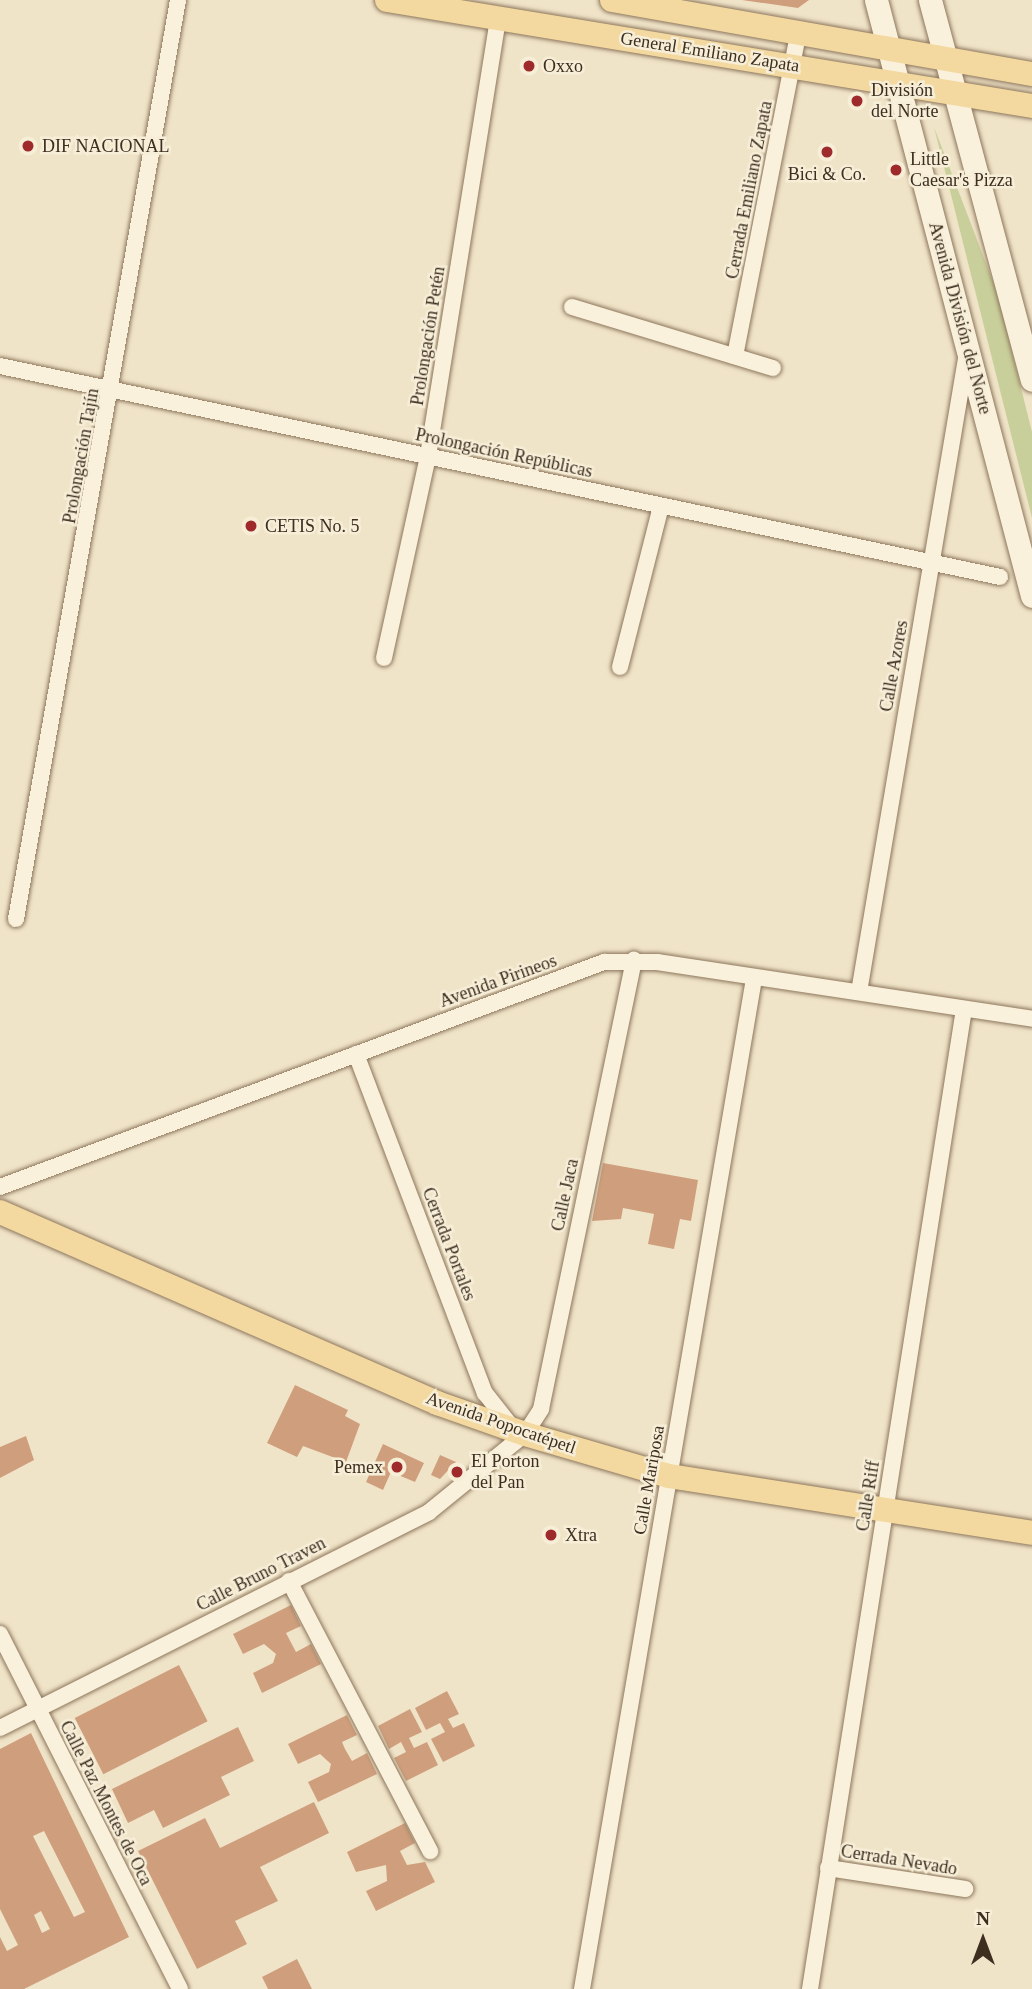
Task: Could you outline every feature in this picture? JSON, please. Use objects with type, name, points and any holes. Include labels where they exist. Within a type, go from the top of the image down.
[{"type":"main road","name":"General Emiliano Zapata","points":[[387,0],[1032,106]]},
{"type":"main road","name":"General Emiliano Zapata","points":[[612,0],[887,46],[1032,74]]},
{"type":"main road","name":"Avenida División del Norte","points":[[876,0],[969,346],[1032,596]]},
{"type":"main road","points":[[930,0],[1032,380]]},
{"type":"main road","name":"Avenida Popocatépetl","points":[[0,1212],[437,1403],[525,1434],[669,1476],[886,1507],[1032,1533]]},
{"type":"street","name":"Prolongación Tajín","points":[[16,919],[113,390],[178,0]]},
{"type":"street","name":"Prolongación Petén","points":[[384,658],[428,456],[498,18]]},
{"type":"street","name":"Cerrada Emiliano Zapata","points":[[736,356],[799,31]]},
{"type":"street","points":[[572,307],[772,368]]},
{"type":"street","name":"Calle Azores","points":[[859,992],[969,346]]},
{"type":"street","name":"Prolongación Repúblicas","points":[[0,366],[1000,577]]},
{"type":"street","points":[[620,667],[661,506]]},
{"type":"street","name":"Avenida Pirineos","points":[[0,1187],[604,962],[634,960],[1032,1019]]},
{"type":"street","name":"Calle Jaca","points":[[525,1434],[541,1409],[634,960]]},
{"type":"street","name":"Calle Mariposa","points":[[582,1989],[754,978]]},
{"type":"street","name":"Calle Riff","points":[[810,1989],[964,1009]]},
{"type":"street","name":"Cerrada Portales","points":[[356,1054],[485,1393],[525,1434]]},
{"type":"street","name":"Calle Bruno Traven","points":[[0,1728],[429,1512],[525,1434]]},
{"type":"street","points":[[289,1581],[430,1851]]},
{"type":"street","name":"Calle Paz Montes de Oca","points":[[0,1634],[180,1989]]},
{"type":"street","name":"Cerrada Nevado","points":[[828,1868],[965,1889]]},
{"type":"green space","points":[[934,127],[997,292],[1032,432],[1032,518]]},
{"type":"building","points":[[742,0],[809,0],[798,8]]},
{"type":"building","points":[[603,1163],[698,1180],[691,1221],[680,1219],[674,1249],[648,1244],[654,1214],[623,1208],[621,1219],[592,1221]]},
{"type":"building","points":[[295,1385],[348,1410],[345,1416],[360,1424],[346,1462],[303,1446],[297,1457],[267,1443]]},
{"type":"building","points":[[26,1436],[34,1460],[0,1478],[0,1447]]},
{"type":"building","name":"Pemex","points":[[383,1444],[424,1463],[415,1482],[391,1472],[383,1490],[366,1482]]},
{"type":"building","points":[[440,1455],[456,1462],[440,1479],[431,1475]]},
{"type":"building","points":[[291,1605],[301,1626],[286,1633],[296,1652],[311,1644],[321,1664],[262,1693],[253,1673],[273,1663],[276,1654],[264,1644],[243,1654],[233,1634]]},
{"type":"building","points":[[179,1665],[208,1721],[103,1774],[75,1718]]},
{"type":"building","points":[[447,1691],[459,1714],[448,1719],[453,1728],[464,1723],[475,1746],[443,1762],[431,1739],[445,1732],[440,1723],[426,1730],[415,1708]]},
{"type":"building","points":[[410,1709],[422,1732],[409,1738],[414,1748],[427,1742],[438,1765],[406,1781],[394,1758],[406,1752],[401,1742],[389,1749],[378,1726]]},
{"type":"building","points":[[347,1715],[357,1735],[342,1742],[345,1749],[352,1761],[367,1753],[377,1774],[318,1802],[308,1782],[329,1772],[331,1764],[320,1754],[298,1764],[288,1744]]},
{"type":"building","points":[[238,1727],[254,1761],[221,1777],[230,1795],[163,1828],[154,1810],[128,1823],[112,1789]]},
{"type":"building","points":[[31,1733],[129,1937],[24,1989],[0,1989],[0,1937],[7,1951],[18,1945],[0,1909],[0,1749]],"holes":[[[44,1831],[85,1912],[74,1917],[33,1836]],[[41,1911],[50,1929],[42,1933],[34,1915]]]},
{"type":"building","points":[[314,1802],[329,1833],[260,1867],[278,1901],[235,1921],[247,1944],[197,1969],[138,1851],[205,1818],[220,1848]]},
{"type":"building","points":[[405,1823],[415,1843],[400,1851],[407,1865],[425,1862],[435,1882],[376,1911],[366,1891],[387,1881],[386,1865],[356,1872],[347,1852]]},
{"type":"building","points":[[297,1959],[312,1989],[268,1989],[262,1977]]},
{"type":"place","name":"Oxxo","points":[[529,66]]},
{"type":"place","name":"División del Norte","points":[[857,101]]},
{"type":"place","name":"DIF NACIONAL","points":[[28,146]]},
{"type":"place","name":"Bici & Co.","points":[[827,152]]},
{"type":"place","name":"Little Caesar's Pizza","points":[[896,170]]},
{"type":"place","name":"CETIS No. 5","points":[[251,526]]},
{"type":"place","name":"Pemex","points":[[397,1467]]},
{"type":"place","name":"El Porton del Pan","points":[[457,1472]]},
{"type":"place","name":"Xtra","points":[[551,1535]]}]
